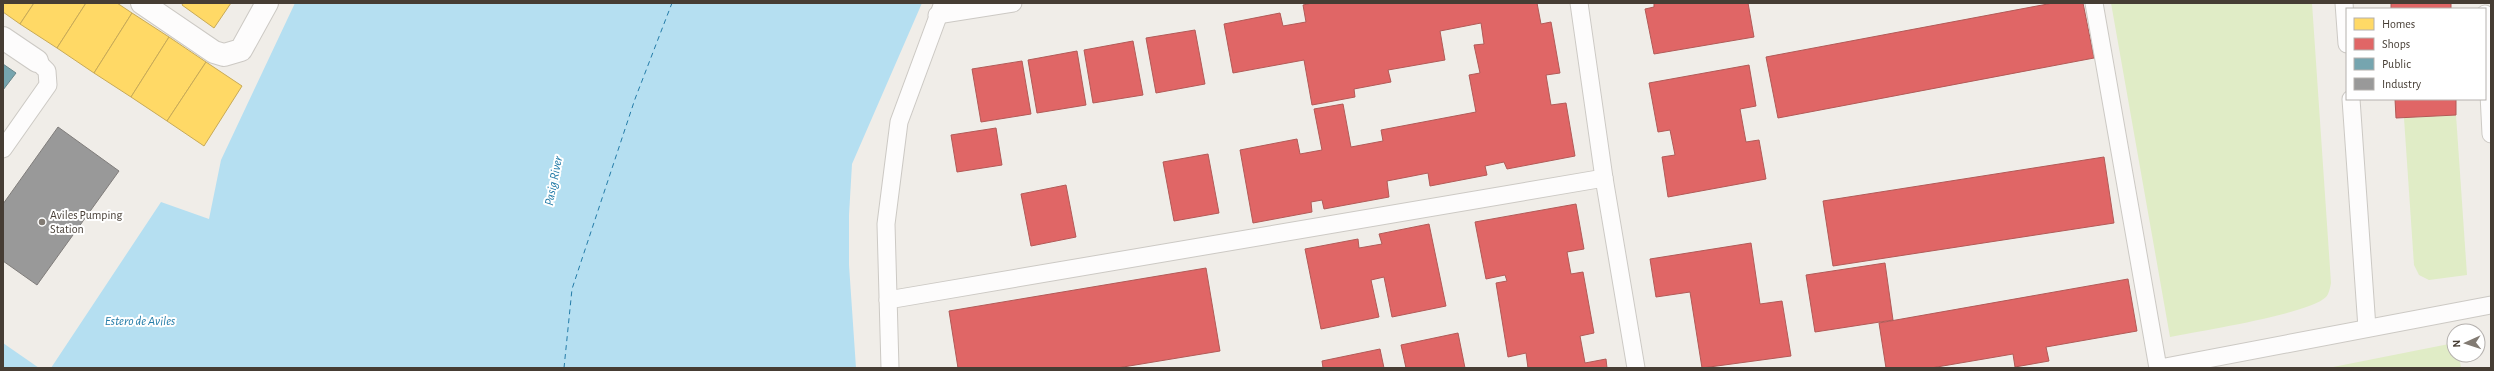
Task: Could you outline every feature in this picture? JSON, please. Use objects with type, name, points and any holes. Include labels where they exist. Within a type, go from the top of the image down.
[{"type":"street","points":[[142,3],[214,52],[224,55],[240,50],[267,3]]},
{"type":"street","points":[[3,38],[37,61]]},
{"type":"lane","points":[[890,368],[886,224],[898,122],[940,9],[1013,3]]},
{"type":"lane","points":[[1579,3],[1604,178],[1636,368]]},
{"type":"lane","points":[[2094,3],[2159,368],[2491,305]]},
{"type":"lane","points":[[2344,3],[2346,30]]},
{"type":"lane","points":[[2486,33],[2491,134]]},
{"type":"lane","points":[[3,149],[48,84],[47,71],[37,61]]},
{"type":"lane","points":[[2351,100],[2367,328]]},
{"type":"lane","points":[[888,300],[1604,178]]},
{"type":"green space","points":[[2111,3],[2312,3],[2331,283],[2329,293],[2326,297],[2299,310],[2277,316],[2170,337]]},
{"type":"green space","points":[[2456,115],[2467,275],[2429,280],[2419,275],[2414,265],[2404,118]]},
{"type":"green space","points":[[2446,345],[2446,363],[2460,363],[2461,368],[2328,368]]},
{"type":"water","points":[[295,3],[922,3],[852,164],[849,215],[849,265],[856,368],[51,368],[161,202],[209,219],[221,160]]},
{"type":"water","points":[[3,343],[39,368],[3,368]]},
{"type":"building: Homes","points":[[3,3],[34,3],[20,24],[3,12]]},
{"type":"building: Homes","points":[[34,3],[86,3],[57,48],[20,24]]},
{"type":"building: Homes","points":[[86,3],[117,3],[132,13],[94,73],[57,48]]},
{"type":"building: Homes","points":[[183,3],[231,3],[214,28],[182,5]]},
{"type":"building: Homes","points":[[132,13],[169,37],[131,97],[94,73]]},
{"type":"building: Homes","points":[[169,37],[206,62],[167,121],[131,97]]},
{"type":"building: Homes","points":[[206,62],[242,86],[204,146],[167,121]]},
{"type":"building: Shops","points":[[1312,3],[1537,3],[1541,24],[1551,22],[1560,73],[1546,75],[1551,105],[1566,103],[1575,156],[1507,169],[1504,162],[1485,166],[1487,175],[1430,186],[1428,173],[1387,181],[1389,197],[1324,209],[1322,200],[1311,202],[1312,212],[1253,223],[1240,150],[1297,139],[1300,154],[1322,150],[1314,109],[1343,104],[1351,147],[1383,141],[1381,130],[1476,112],[1469,75],[1480,73],[1474,45],[1484,44],[1481,23],[1440,31],[1445,60],[1388,70],[1391,82],[1354,89],[1355,97],[1312,105],[1304,60],[1233,73],[1224,24],[1280,13],[1283,26],[1306,22],[1303,5]]},
{"type":"building: Shops","points":[[1654,3],[1748,3],[1754,37],[1654,54],[1645,9],[1654,7]]},
{"type":"building: Shops","points":[[2053,3],[2083,3],[2094,58],[1778,118],[1766,57]]},
{"type":"building: Shops","points":[[2391,3],[2451,3],[2451,8],[2391,8]]},
{"type":"building: Shops","points":[[1195,30],[1205,84],[1156,93],[1146,38]]},
{"type":"building: Shops","points":[[1133,41],[1143,95],[1093,103],[1084,50]]},
{"type":"building: Shops","points":[[1077,51],[1086,105],[1037,113],[1028,60]]},
{"type":"building: Shops","points":[[1022,61],[1031,114],[981,122],[972,69]]},
{"type":"building: Shops","points":[[1749,65],[1756,106],[1740,109],[1746,142],[1759,140],[1766,179],[1668,197],[1662,157],[1675,155],[1670,130],[1658,132],[1649,83]]},
{"type":"building: Shops","points":[[2395,100],[2456,100],[2456,115],[2396,118]]},
{"type":"building: Shops","points":[[996,128],[1002,165],[957,172],[951,135]]},
{"type":"building: Shops","points":[[1208,154],[1219,213],[1174,221],[1163,162]]},
{"type":"building: Shops","points":[[2104,157],[2114,223],[1833,266],[1823,201]]},
{"type":"building: Shops","points":[[1066,185],[1076,237],[1031,246],[1021,194]]},
{"type":"building: Shops","points":[[1576,204],[1584,249],[1567,252],[1571,274],[1583,272],[1594,333],[1580,336],[1585,363],[1606,359],[1607,368],[1528,368],[1526,353],[1508,357],[1496,283],[1507,281],[1505,275],[1486,279],[1475,222]]},
{"type":"building: Shops","points":[[1429,224],[1446,306],[1392,317],[1384,277],[1371,280],[1379,317],[1321,329],[1305,249],[1358,239],[1359,248],[1382,244],[1379,234]]},
{"type":"building: Shops","points":[[1751,243],[1760,304],[1782,301],[1791,356],[1702,368],[1690,292],[1656,297],[1650,259]]},
{"type":"building: Shops","points":[[1885,263],[1893,320],[1815,332],[1806,275]]},
{"type":"building: Shops","points":[[1206,268],[1220,351],[1117,368],[958,368],[949,311]]},
{"type":"building: Shops","points":[[2128,279],[2137,331],[2046,347],[2049,361],[2015,367],[2013,354],[1931,368],[1886,368],[1879,323]]},
{"type":"building: Shops","points":[[1458,333],[1465,368],[1406,368],[1401,345]]},
{"type":"building: Shops","points":[[1380,349],[1384,368],[1323,368],[1322,361]]},
{"type":"building: Public","points":[[3,64],[16,73],[3,90]]},
{"type":"building: Industry","name":"Aviles Pumping Station","points":[[58,127],[119,171],[37,285],[3,261],[3,204]]},
{"type":"ferry route","points":[[564,368],[572,289],[635,99],[672,3]]},
{"type":"place","name":"Aviles Pumping Station","points":[[42,222]]},
{"type":"water label","name":"Pasig River","points":[[554,181]]},
{"type":"water label","name":"Estero de Aviles","points":[[140,321]]}]
